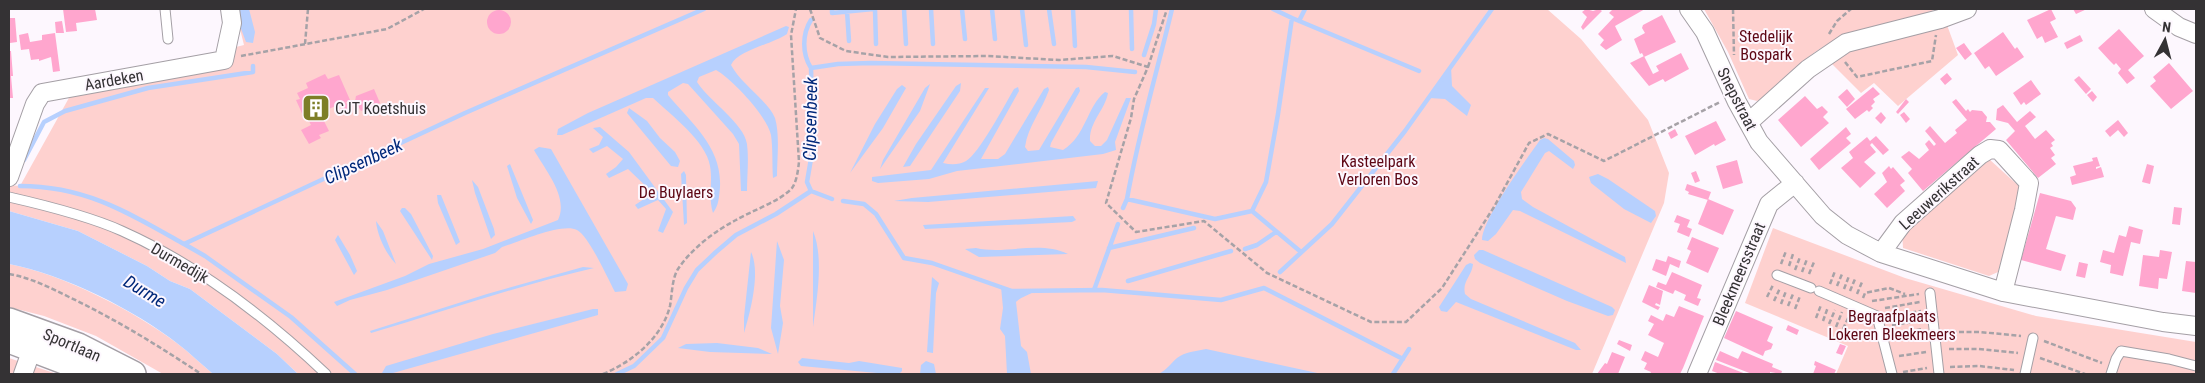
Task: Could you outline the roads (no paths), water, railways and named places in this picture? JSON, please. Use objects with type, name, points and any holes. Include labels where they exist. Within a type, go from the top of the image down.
[{"type":"main road","name":"Sportlaan","points":[[9,321],[27,339],[98,374]]},
{"type":"main road","name":"Sportlaan","points":[[72,361],[133,374]]},
{"type":"street","name":"Aardeken","points":[[9,176],[35,104],[42,93],[224,60],[232,23],[230,9]]},
{"type":"street","name":"Snepstraat","points":[[1689,9],[1704,32],[1759,142],[1795,183]]},
{"type":"street","points":[[1749,122],[1808,69],[1846,43],[1940,19],[1967,9]]},
{"type":"street","points":[[2154,9],[2179,27],[2196,34]]},
{"type":"street","name":"Leeuwerikstraat","points":[[1881,253],[1902,223],[1980,155],[1990,148],[1999,150],[2029,183],[2024,210],[2002,292]]},
{"type":"street","points":[[1795,183],[1824,216],[1847,235],[1881,253],[2002,292],[2163,322],[2196,326]]},
{"type":"street","name":"Bleekmeersstraat","points":[[1697,374],[1769,204],[1795,183]]},
{"type":"street","points":[[22,374],[27,339]]},
{"type":"lane","points":[[165,9],[168,39]]},
{"type":"lane","name":"Durmedijk","points":[[9,197],[121,230],[200,273],[289,339],[326,374]]},
{"type":"lane","points":[[1777,275],[1860,306],[1877,316],[1888,358],[1897,373]]},
{"type":"lane","points":[[1932,314],[1939,371]]},
{"type":"lane","points":[[2025,373],[2033,338]]},
{"type":"lane","points":[[2113,372],[2121,351],[2169,359],[2196,366]]},
{"type":"water","points":[[237,9],[249,9],[255,32],[253,43],[246,42],[240,26]]},
{"type":"water","points":[[786,26],[789,27],[787,34],[748,51],[731,65],[741,79],[772,112],[775,118],[778,139],[777,176],[773,178],[772,140],[768,127],[756,108],[723,75],[716,70],[699,77],[697,82],[740,128],[744,136],[748,156],[747,191],[741,191],[739,144],[733,134],[688,84],[683,83],[668,92],[668,95],[704,137],[716,160],[720,187],[718,204],[713,213],[710,166],[702,147],[687,129],[653,98],[646,98],[562,135],[557,135],[558,129],[588,113]]},
{"type":"water","points":[[1451,67],[1452,86],[1471,105],[1467,116],[1445,99],[1429,98]]},
{"type":"water","points":[[961,83],[960,91],[910,166],[903,167],[916,144],[956,86]]},
{"type":"water","points":[[930,84],[920,111],[880,169],[883,160],[925,88]]},
{"type":"water","points":[[902,85],[906,88],[883,128],[850,173],[875,124],[897,89]]},
{"type":"water","points":[[1018,87],[1019,91],[981,159],[998,159],[1005,154],[1044,89],[1048,87],[1049,90],[1027,139],[1025,147],[1028,151],[1039,150],[1076,88],[1079,87],[1080,91],[1050,147],[1063,150],[1071,144],[1082,129],[1094,105],[1105,92],[1108,93],[1104,105],[1094,122],[1090,134],[1090,141],[1095,146],[1101,146],[1107,140],[1126,98],[1131,98],[1115,142],[1116,150],[1103,154],[957,171],[929,179],[878,183],[872,181],[872,177],[931,170],[985,88],[989,88],[943,163],[955,164],[966,161],[971,157],[991,128],[1014,89]]},
{"type":"water","points":[[629,108],[647,121],[660,138],[675,152],[680,161],[678,167],[671,166],[627,113]]},
{"type":"water","points":[[600,127],[629,152],[673,212],[663,233],[658,231],[666,209],[658,200],[638,209],[635,205],[653,193],[628,169],[609,178],[606,174],[623,159],[607,146],[593,153],[589,149],[599,145],[603,137],[593,128]]},
{"type":"water","points":[[1548,139],[1574,161],[1575,165],[1573,169],[1549,151],[1545,153],[1521,192],[1522,199],[1533,207],[1625,257],[1626,263],[1520,211],[1513,210],[1496,234],[1488,241],[1482,240],[1489,218],[1497,204],[1515,175],[1540,140]]},
{"type":"water","points":[[539,147],[551,149],[628,284],[626,291],[615,292],[587,240],[577,230],[570,228],[529,237],[502,247],[495,253],[387,290],[350,300],[337,306],[334,302],[405,276],[429,264],[483,249],[558,220],[561,211],[558,193],[534,150]]},
{"type":"water","points":[[510,164],[533,220],[531,224],[517,198],[507,166]]},
{"type":"water","points":[[684,171],[686,175],[687,223],[684,225],[681,174]]},
{"type":"water","points":[[1598,174],[1655,211],[1656,216],[1651,223],[1624,209],[1591,183],[1589,177]]},
{"type":"water","points":[[472,180],[478,187],[494,229],[495,235],[491,239],[475,193]]},
{"type":"water","points":[[1098,181],[1096,188],[928,202],[894,201],[912,198]]},
{"type":"water","points":[[437,195],[441,195],[460,242],[456,245],[438,203]]},
{"type":"water","points":[[402,208],[405,208],[411,214],[433,256],[432,260],[400,211]]},
{"type":"water","name":"Durme","points":[[9,211],[78,231],[147,266],[170,281],[190,289],[277,354],[298,374],[213,374],[161,331],[120,306],[52,276],[9,264]]},
{"type":"water","points":[[1073,216],[1076,220],[1072,222],[925,229],[923,225]]},
{"type":"water","points":[[376,221],[383,231],[396,264],[383,244]]},
{"type":"water","points":[[813,231],[819,265],[818,291],[813,327]]},
{"type":"water","points":[[338,235],[357,271],[354,275],[335,240]]},
{"type":"water","points":[[777,241],[784,260],[780,306],[783,323],[778,354],[771,328]]},
{"type":"water","points":[[1046,248],[1068,254],[979,257],[965,249],[999,250]]},
{"type":"water","points":[[1479,250],[1483,250],[1612,307],[1615,310],[1613,315],[1608,316],[1567,301],[1480,263],[1475,259],[1474,255]]},
{"type":"water","points":[[751,252],[754,260],[755,281],[744,333],[744,317]]},
{"type":"water","points":[[1473,264],[1464,289],[1465,294],[1471,299],[1575,343],[1581,350],[1576,350],[1456,302],[1447,312],[1441,311],[1439,307],[1466,265]]},
{"type":"water","points":[[583,267],[594,268],[510,290],[371,333],[370,331],[487,294]]},
{"type":"water","points":[[932,277],[939,283],[936,293],[933,353],[927,352]]},
{"type":"water","points":[[1001,287],[1012,291],[1036,290],[1016,302],[1021,346],[1027,352],[1031,374],[1007,374],[1005,336],[1000,329],[1003,308]]},
{"type":"water","points":[[598,309],[598,315],[393,373],[382,373],[386,366],[493,334]]},
{"type":"water","points":[[717,343],[758,348],[772,354],[710,352],[678,348],[686,344]]},
{"type":"water","points":[[1206,349],[1322,374],[1158,374],[1180,356]]},
{"type":"water","points":[[802,358],[849,363],[859,361],[902,368],[902,371],[900,373],[888,374],[801,366],[798,362]]},
{"type":"water","points":[[926,361],[934,364],[936,374],[920,374],[921,365]]},
{"type":"waterway","name":"Clipsenbeek","points":[[20,186],[44,187],[66,191],[106,203],[184,244],[465,113],[704,9]]},
{"type":"waterway","points":[[832,9],[832,13],[873,9]]},
{"type":"waterway","points":[[875,9],[876,44]]},
{"type":"waterway","points":[[904,9],[906,44]]},
{"type":"waterway","points":[[931,9],[933,44]]},
{"type":"waterway","points":[[962,9],[965,39]]},
{"type":"waterway","points":[[992,9],[995,39]]},
{"type":"waterway","points":[[1022,9],[1026,45]]},
{"type":"waterway","points":[[1049,9],[1054,44]]},
{"type":"waterway","points":[[1073,9],[1075,46]]},
{"type":"waterway","points":[[1131,9],[1132,49]]},
{"type":"waterway","points":[[1144,55],[1154,24],[1156,9]]},
{"type":"waterway","points":[[1127,199],[1142,127],[1172,9]]},
{"type":"waterway","points":[[1273,9],[1292,18]]},
{"type":"waterway","points":[[1299,21],[1305,9]]},
{"type":"waterway","points":[[1280,272],[1332,224],[1405,131],[1492,9]]},
{"type":"waterway","points":[[847,11],[849,41]]},
{"type":"waterway","points":[[1123,208],[1127,199],[1215,219],[1252,211],[1266,182],[1292,18],[1419,71]]},
{"type":"waterway","name":"Clipsenbeek","points":[[811,20],[806,31],[804,44],[806,57],[811,68],[813,147],[807,182],[811,191],[832,199]]},
{"type":"waterway","points":[[811,68],[838,64],[871,63],[1086,67],[1135,72]]},
{"type":"waterway","points":[[24,160],[44,122],[65,111],[148,88],[253,72],[253,66]]},
{"type":"waterway","name":"Clipsenbeek","points":[[617,374],[634,366],[663,338],[686,288],[697,270],[716,252],[736,235],[776,214],[811,191]]},
{"type":"waterway","points":[[843,201],[864,204],[876,214],[904,258],[932,263],[1012,291],[1102,290],[1221,300],[1264,288],[1403,359]]},
{"type":"waterway","points":[[1252,211],[1301,252]]},
{"type":"waterway","points":[[1094,290],[1118,224]]},
{"type":"waterway","points":[[1109,248],[1194,228]]},
{"type":"waterway","points":[[1245,249],[1257,245],[1276,232]]},
{"type":"waterway","points":[[184,244],[205,256],[291,317],[355,374]]},
{"type":"waterway","points":[[1128,281],[1231,251]]},
{"type":"waterway","points":[[1393,374],[1409,349]]},
{"type":"place","name":"CJT Koetshuis","points":[[316,108]]},
{"type":"park label","name":"Stedelijk Bospark","points":[[1766,45]]},
{"type":"park label","name":"Kasteelpark Verloren Bos","points":[[1378,170]]},
{"type":"park label","name":"De Buylaers","points":[[676,192]]},
{"type":"park label","name":"Begraafplaats Lokeren Bleekmeers","points":[[1892,325]]}]
